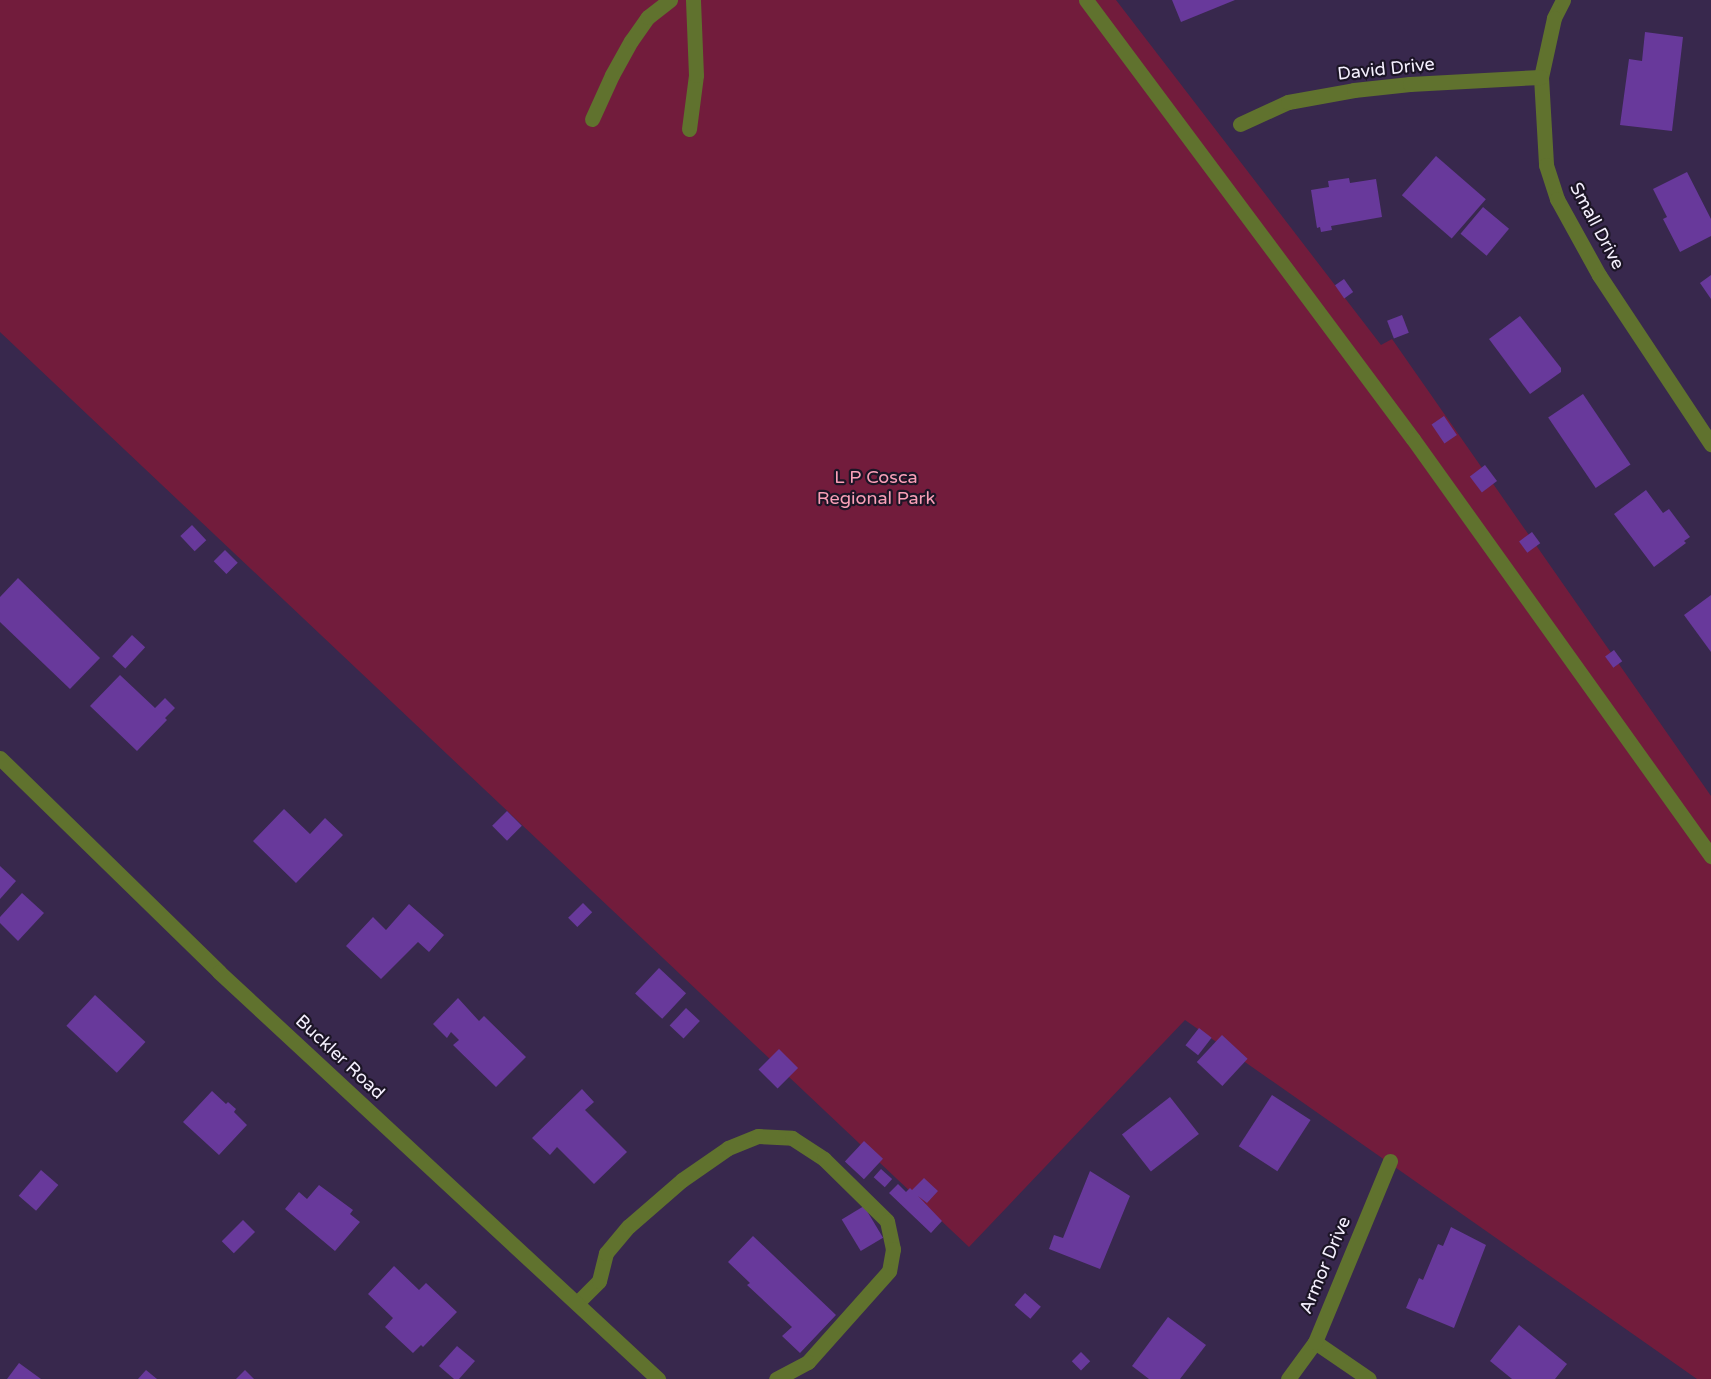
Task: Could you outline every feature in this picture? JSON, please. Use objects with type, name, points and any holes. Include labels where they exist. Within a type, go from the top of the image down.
[{"type":"street","points":[[592,119],[631,41],[648,17],[670,0]]},
{"type":"street","points":[[689,129],[696,75],[693,0]]},
{"type":"street","points":[[1086,0],[1413,438],[1711,856]]},
{"type":"street","name":"Small Drive","points":[[1563,0],[1554,18],[1541,77],[1546,165],[1557,199],[1599,274],[1711,444]]},
{"type":"street","name":"David Drive","points":[[1240,124],[1288,102],[1354,90],[1410,84],[1541,77]]},
{"type":"street","name":"Buckler Road","points":[[0,759],[219,972],[658,1379]]},
{"type":"street","points":[[577,1303],[599,1281],[606,1253],[629,1226],[682,1180],[728,1148],[758,1136],[792,1138],[824,1159],[887,1221],[893,1249],[889,1271],[808,1362],[776,1379]]},
{"type":"street","name":"Armor Drive","points":[[1288,1379],[1315,1342],[1390,1161]]},
{"type":"street","points":[[1315,1342],[1369,1379]]},
{"type":"green space","name":"L P Cosca Regional Park","points":[[0,0],[1116,0],[1381,345],[1392,339],[1711,796],[1711,1379],[1697,1379],[1185,1020],[969,1247],[0,332]]},
{"type":"building","points":[[1172,0],[1235,0],[1181,22]]},
{"type":"building","points":[[1645,32],[1683,37],[1672,131],[1620,125],[1629,59],[1642,61]]},
{"type":"building","points":[[1436,156],[1486,199],[1452,239],[1402,195]]},
{"type":"building","points":[[1687,172],[1711,219],[1711,236],[1680,252],[1663,219],[1667,217],[1653,189]]},
{"type":"building","points":[[1349,178],[1350,183],[1376,179],[1382,217],[1331,226],[1332,230],[1321,232],[1320,227],[1317,228],[1311,190],[1329,187],[1328,181]]},
{"type":"building","points":[[1483,207],[1509,229],[1487,256],[1461,234]]},
{"type":"building","points":[[1711,275],[1711,299],[1700,283]]},
{"type":"building","points":[[1344,279],[1353,292],[1344,298],[1335,285]]},
{"type":"building","points":[[1402,315],[1409,333],[1394,338],[1387,321]]},
{"type":"building","points":[[1520,316],[1561,368],[1561,372],[1530,394],[1489,339]]},
{"type":"building","points":[[1583,394],[1631,464],[1596,488],[1548,417]]},
{"type":"building","points":[[1444,416],[1457,435],[1444,443],[1432,424]]},
{"type":"building","points":[[1485,465],[1497,481],[1482,492],[1470,476]]},
{"type":"building","points":[[1646,490],[1663,513],[1669,509],[1690,537],[1684,541],[1686,543],[1654,567],[1614,514]]},
{"type":"building","points":[[192,525],[206,540],[195,551],[180,536]]},
{"type":"building","points":[[1532,532],[1540,543],[1527,553],[1519,541]]},
{"type":"building","points":[[225,550],[238,563],[226,574],[214,561]]},
{"type":"building","points":[[18,578],[100,658],[70,689],[0,622],[0,597]]},
{"type":"building","points":[[1711,595],[1711,652],[1684,615]]},
{"type":"building","points":[[132,635],[145,647],[125,668],[112,656]]},
{"type":"building","points":[[1614,650],[1622,661],[1613,668],[1605,656]]},
{"type":"building","points":[[120,675],[155,708],[165,698],[175,708],[165,718],[167,720],[137,751],[90,706]]},
{"type":"building","points":[[284,809],[310,834],[325,818],[343,835],[296,883],[253,841]]},
{"type":"building","points":[[507,811],[522,826],[507,841],[492,826]]},
{"type":"building","points":[[0,866],[16,881],[0,899]]},
{"type":"building","points":[[22,893],[44,913],[18,941],[0,923],[0,917]]},
{"type":"building","points":[[583,903],[592,912],[577,927],[568,918]]},
{"type":"building","points":[[409,904],[444,935],[429,952],[418,942],[381,979],[346,946],[373,917],[386,930]]},
{"type":"building","points":[[659,968],[686,993],[662,1019],[635,994]]},
{"type":"building","points":[[95,995],[145,1042],[117,1073],[66,1026]]},
{"type":"building","points":[[458,998],[479,1021],[484,1016],[526,1057],[496,1087],[453,1045],[459,1040],[451,1032],[447,1038],[433,1024]]},
{"type":"building","points":[[686,1008],[700,1021],[684,1039],[670,1026]]},
{"type":"building","points":[[1199,1028],[1212,1038],[1198,1055],[1185,1045]]},
{"type":"building","points":[[1222,1035],[1248,1059],[1222,1086],[1197,1062]]},
{"type":"building","points":[[779,1049],[798,1068],[778,1089],[758,1070]]},
{"type":"building","points":[[582,1089],[594,1102],[585,1110],[627,1152],[594,1184],[557,1147],[550,1155],[532,1138]]},
{"type":"building","points":[[212,1091],[226,1104],[228,1102],[236,1109],[234,1112],[247,1125],[219,1155],[183,1122]]},
{"type":"building","points":[[1272,1095],[1311,1120],[1277,1171],[1239,1146]]},
{"type":"building","points":[[1170,1097],[1199,1134],[1151,1172],[1122,1135]]},
{"type":"building","points":[[864,1141],[883,1159],[864,1179],[845,1161]]},
{"type":"building","points":[[881,1169],[892,1179],[885,1187],[874,1177]]},
{"type":"building","points":[[41,1170],[58,1185],[36,1211],[19,1196]]},
{"type":"building","points":[[1090,1171],[1130,1196],[1100,1269],[1049,1249],[1054,1235],[1063,1238]]},
{"type":"building","points":[[924,1178],[938,1191],[927,1203],[918,1196],[942,1221],[931,1233],[889,1193],[898,1184],[906,1192],[910,1188],[912,1190]]},
{"type":"building","points":[[319,1185],[353,1210],[350,1214],[360,1222],[335,1251],[285,1209],[299,1192],[307,1199]]},
{"type":"building","points":[[864,1206],[883,1238],[861,1251],[842,1219]]},
{"type":"building","points":[[243,1220],[255,1232],[234,1253],[222,1241]]},
{"type":"building","points":[[1451,1227],[1486,1245],[1454,1328],[1406,1308],[1419,1278],[1423,1280],[1438,1244],[1443,1246]]},
{"type":"building","points":[[753,1236],[836,1315],[800,1353],[782,1336],[792,1327],[747,1285],[750,1283],[728,1262]]},
{"type":"building","points":[[394,1266],[419,1290],[426,1283],[457,1312],[423,1347],[421,1345],[413,1353],[385,1327],[393,1318],[368,1294]]},
{"type":"building","points":[[1025,1293],[1041,1307],[1030,1319],[1015,1305]]},
{"type":"building","points":[[1168,1317],[1206,1345],[1180,1379],[1149,1379],[1132,1366]]},
{"type":"building","points":[[1519,1325],[1567,1364],[1555,1379],[1512,1379],[1490,1361]]},
{"type":"building","points":[[457,1346],[475,1361],[459,1379],[454,1379],[439,1366]]},
{"type":"building","points":[[1081,1352],[1090,1361],[1081,1370],[1072,1361]]},
{"type":"building","points":[[19,1363],[41,1379],[7,1379]]},
{"type":"building","points":[[146,1370],[157,1379],[138,1379]]},
{"type":"building","points":[[245,1370],[254,1379],[236,1379]]}]
